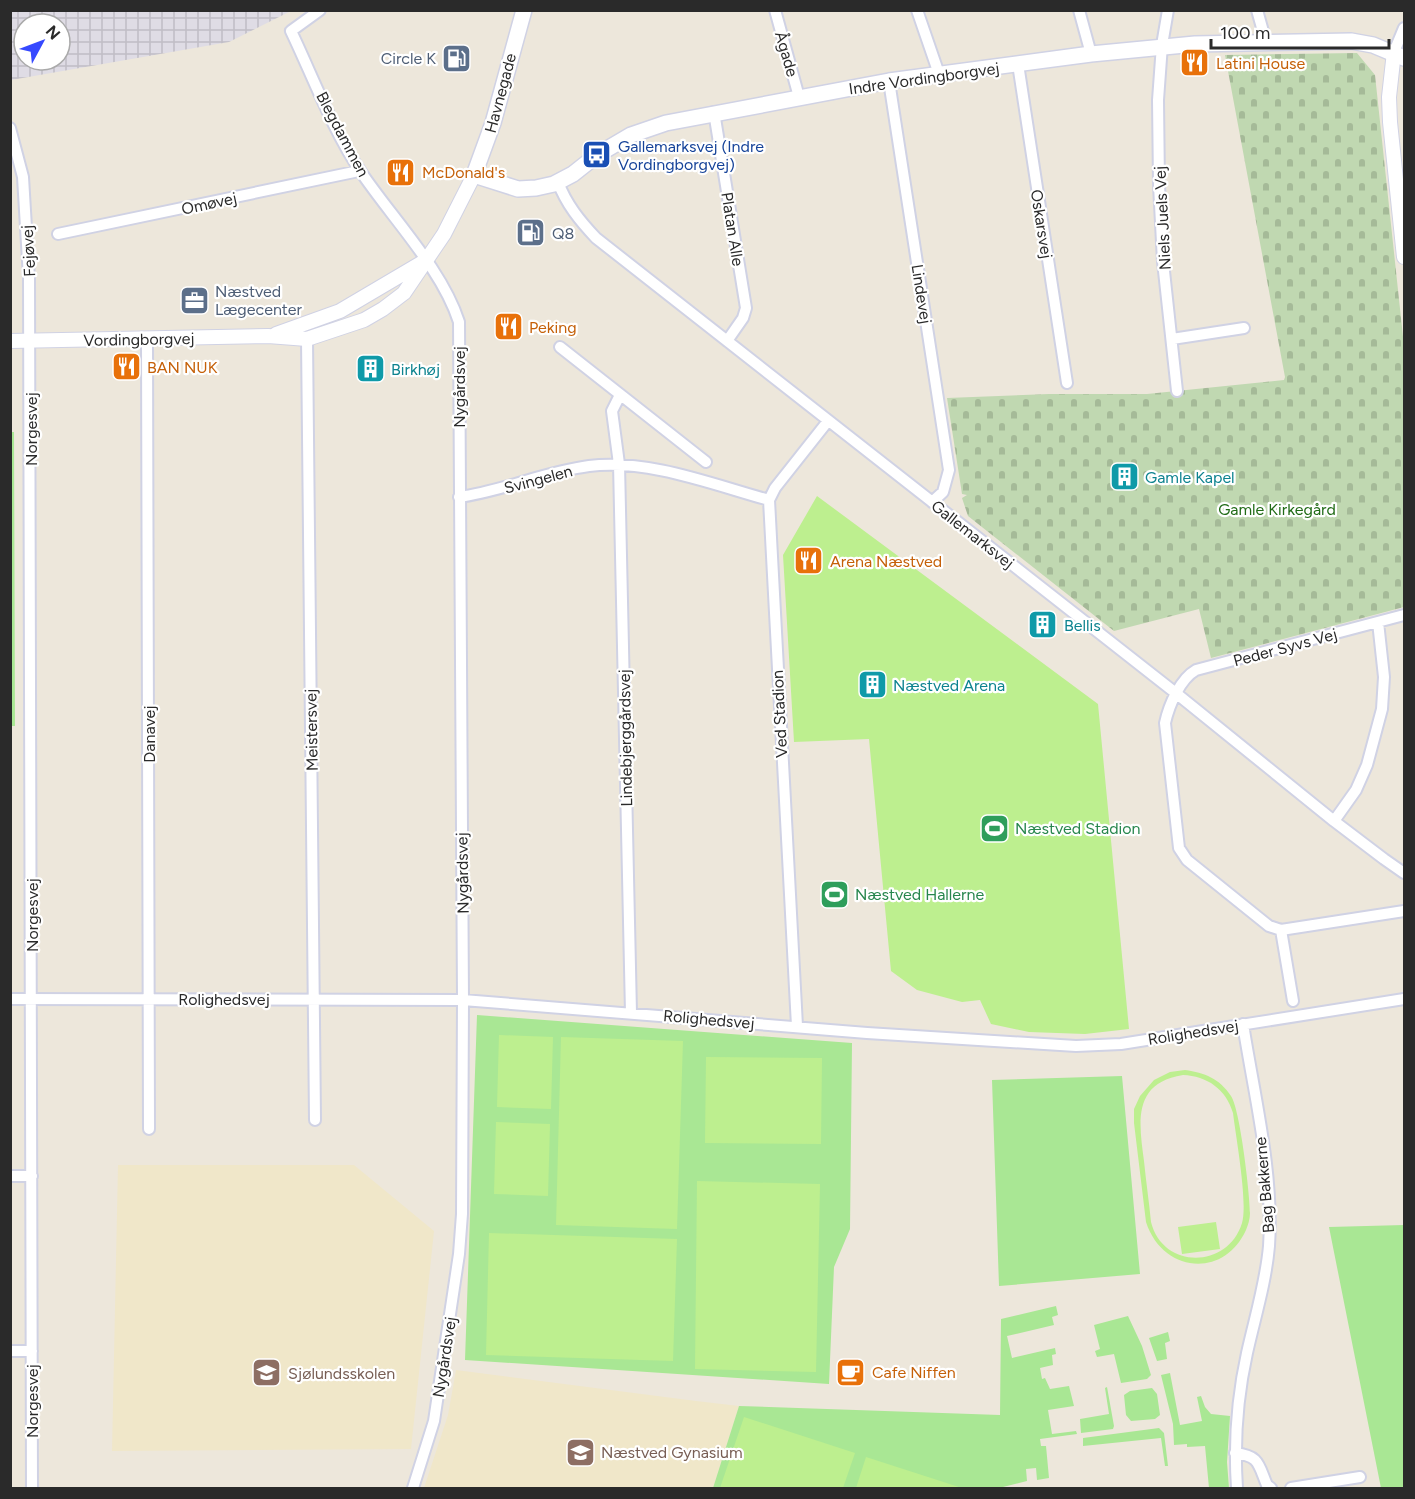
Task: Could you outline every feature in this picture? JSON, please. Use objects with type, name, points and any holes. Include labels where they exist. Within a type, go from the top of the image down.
[{"type":"main road","name":"Havnegade","points":[[474,175],[493,123],[524,10]]},
{"type":"main road","name":"Indre Vordingborgvej","points":[[474,175],[518,189],[536,188],[558,182],[573,174],[597,155],[632,135],[666,123],[714,112],[889,81],[1091,54],[1162,45],[1351,41],[1373,45],[1399,55]]},
{"type":"street","name":"Blegdammen","points":[[320,10],[291,32],[359,170],[426,261]]},
{"type":"street","name":"Ågade","points":[[775,10],[800,97]]},
{"type":"street","points":[[917,10],[939,74]]},
{"type":"street","points":[[1079,10],[1091,54]]},
{"type":"street","name":"Niels Juels Vej","points":[[1168,10],[1162,45],[1158,100],[1159,185],[1163,262],[1177,391]]},
{"type":"street","points":[[1257,10],[1266,42]]},
{"type":"street","points":[[1404,28],[1389,97],[1404,257]]},
{"type":"street","name":"Oskarsvej","points":[[1018,64],[1067,383]]},
{"type":"street","name":"Lindevej","points":[[889,81],[949,470],[943,492],[932,502]]},
{"type":"street","name":"Platan Alle","points":[[714,112],[746,308],[743,318],[727,341]]},
{"type":"street","name":"Fejøvej","points":[[10,128],[24,187],[29,249],[30,341]]},
{"type":"street","name":"Omøvej","points":[[58,234],[359,170]]},
{"type":"street","name":"Vordingborgvej","points":[[10,341],[268,336],[307,339],[364,320],[404,293],[444,234],[474,175]]},
{"type":"street","name":"Gallemarksvej","points":[[558,182],[564,197],[581,222],[596,238],[1177,694],[1334,821],[1404,873]]},
{"type":"street","name":"Vordingborgvej","points":[[268,336],[340,311],[426,261]]},
{"type":"street","name":"Nygårdsvej","points":[[413,1488],[434,1421],[459,1254],[462,1214],[459,322],[452,302],[426,261]]},
{"type":"street","points":[[1172,339],[1244,328]]},
{"type":"street","name":"Danavej","points":[[147,339],[149,1129]]},
{"type":"street","name":"Meistersvej","points":[[307,339],[315,1120]]},
{"type":"street","name":"Norgesvej","points":[[30,341],[32,1488]]},
{"type":"street","points":[[560,347],[706,462]]},
{"type":"street","points":[[619,464],[612,411],[620,395]]},
{"type":"street","points":[[769,501],[775,488],[828,422]]},
{"type":"street","name":"Svingelen","points":[[459,497],[483,494],[570,469],[619,464],[657,470],[769,501]]},
{"type":"street","name":"Lindebjerggårdsvej","points":[[619,464],[631,1012]]},
{"type":"street","name":"Ved Stadion","points":[[769,501],[797,1026]]},
{"type":"street","name":"Peder Syvs Vej","points":[[1281,930],[1269,926],[1187,860],[1179,848],[1165,723],[1167,712],[1188,675],[1196,670],[1404,615]]},
{"type":"street","points":[[1334,821],[1356,789],[1367,765],[1382,709],[1384,678],[1378,622]]},
{"type":"street","points":[[1293,1001],[1281,930],[1404,911]]},
{"type":"street","name":"Rolighedsvej","points":[[10,999],[463,1000],[1076,1046],[1121,1044],[1404,999]]},
{"type":"street","name":"Bag Bakkerne","points":[[1237,1488],[1235,1453],[1239,1399],[1265,1276],[1269,1243],[1266,1168],[1243,1024]]},
{"type":"street","points":[[10,1176],[32,1176]]},
{"type":"street","points":[[10,1351],[32,1351]]},
{"type":"street","points":[[1235,1453],[1248,1454],[1255,1458],[1267,1485],[1271,1488]]},
{"type":"street","points":[[1296,1488],[1360,1478]]},
{"type":"shaded area","points":[[11,10],[291,10],[229,42],[72,69],[72,12],[12,12],[12,72],[57,72],[11,80]]},
{"type":"shaded area","name":"Sjølundsskolen","points":[[118,1165],[354,1165],[434,1231],[411,1449],[112,1451]]},
{"type":"shaded area","name":"Næstved Gynasium","points":[[456,1370],[739,1406],[713,1488],[424,1488],[448,1415]]},
{"type":"green space","name":"Gamle Kirkegård","points":[[1357,53],[1375,75],[1404,346],[1404,607],[1211,658],[1199,609],[1114,631],[968,516],[962,498],[967,495],[962,494],[947,398],[1049,394],[1147,394],[1284,380],[1225,55]]},
{"type":"green space","points":[[11,432],[14,432],[15,726],[10,726]]},
{"type":"green space","name":"Næstved Stadion","points":[[817,496],[1098,704],[1129,1029],[1085,1034],[1029,1032],[991,1024],[980,1000],[962,1002],[917,990],[891,971],[869,739],[794,742],[783,555]]},
{"type":"green space","points":[[477,1015],[852,1043],[850,1229],[834,1267],[829,1384],[465,1360]]},
{"type":"green space","points":[[499,1035],[553,1037],[551,1109],[497,1107]]},
{"type":"green space","points":[[561,1037],[683,1041],[677,1229],[556,1225]]},
{"type":"green space","points":[[706,1057],[822,1058],[821,1144],[705,1143]]},
{"type":"green space","points":[[1192,1071],[1216,1081],[1231,1096],[1238,1117],[1250,1203],[1249,1220],[1236,1246],[1223,1257],[1208,1263],[1193,1264],[1179,1260],[1165,1251],[1154,1239],[1146,1222],[1134,1109],[1140,1096],[1154,1080],[1170,1072]],"holes":[[[1183,1075],[1192,1076],[1214,1085],[1226,1097],[1230,1105],[1233,1113],[1244,1201],[1242,1223],[1235,1238],[1224,1249],[1210,1256],[1196,1258],[1181,1256],[1168,1249],[1158,1238],[1151,1222],[1141,1133],[1142,1107],[1155,1086],[1166,1079]]]},
{"type":"green space","points":[[1122,1076],[1140,1274],[999,1286],[992,1080]]},
{"type":"green space","points":[[496,1122],[550,1124],[548,1196],[494,1194]]},
{"type":"green space","points":[[697,1181],[820,1184],[816,1372],[695,1369]]},
{"type":"green space","points":[[1216,1222],[1220,1249],[1182,1254],[1178,1227]]},
{"type":"green space","points":[[1404,1225],[1404,1488],[1381,1488],[1329,1227]]},
{"type":"green space","points":[[489,1233],[677,1239],[673,1361],[486,1355]]},
{"type":"green space","points":[[1056,1306],[1058,1315],[1052,1317],[1054,1325],[1007,1336],[1012,1358],[1055,1348],[1056,1354],[1052,1355],[1053,1365],[1040,1368],[1042,1379],[1045,1378],[1050,1389],[1069,1386],[1074,1406],[1048,1410],[1052,1434],[1076,1431],[1077,1434],[1040,1439],[1041,1446],[1046,1446],[1049,1478],[1037,1480],[1036,1468],[1026,1469],[1027,1481],[999,1488],[713,1488],[739,1406],[1000,1415],[1001,1319]]},
{"type":"green space","points":[[1128,1316],[1142,1346],[1151,1375],[1147,1379],[1121,1383],[1114,1354],[1097,1357],[1095,1351],[1100,1349],[1094,1325]]},
{"type":"green space","points":[[1168,1332],[1170,1341],[1165,1343],[1167,1359],[1157,1361],[1149,1338]]},
{"type":"green space","points":[[1170,1373],[1180,1425],[1202,1421],[1197,1397],[1201,1396],[1205,1407],[1211,1414],[1230,1416],[1227,1462],[1229,1488],[1209,1488],[1205,1446],[1174,1445],[1173,1424],[1161,1375]]},
{"type":"green space","points":[[1107,1387],[1113,1429],[1081,1433],[1080,1419],[1109,1414],[1105,1388]]},
{"type":"green space","points":[[1152,1388],[1157,1394],[1160,1415],[1155,1419],[1131,1421],[1126,1415],[1124,1395],[1130,1391]]},
{"type":"green space","points":[[744,1417],[855,1453],[843,1488],[720,1488]]},
{"type":"green space","points":[[1159,1428],[1164,1433],[1168,1466],[1165,1466],[1161,1438],[1083,1446],[1083,1438]]},
{"type":"green space","points":[[866,1457],[962,1488],[856,1488]]},
{"type":"place","name":"Circle K","points":[[457,58]]},
{"type":"place","name":"Latini House","points":[[1195,63]]},
{"type":"place","name":"Gallemarksvej (Indre Vordingborgvej)","points":[[597,155]]},
{"type":"place","name":"McDonald's","points":[[401,172]]},
{"type":"place","name":"Q8","points":[[531,233]]},
{"type":"place","name":"Næstved Lægecenter","points":[[194,300]]},
{"type":"place","name":"Peking","points":[[508,327]]},
{"type":"place","name":"BAN NUK","points":[[126,367]]},
{"type":"place","name":"Birkhøj","points":[[370,369]]},
{"type":"place","name":"Gamle Kapel","points":[[1124,477]]},
{"type":"place","name":"Arena Næstved","points":[[809,561]]},
{"type":"place","name":"Bellis","points":[[1043,625]]},
{"type":"place","name":"Næstved Arena","points":[[872,685]]},
{"type":"place","name":"Næstved Stadion","points":[[994,828]]},
{"type":"place","name":"Næstved Hallerne","points":[[834,894]]},
{"type":"place","name":"Cafe Niffen","points":[[851,1372]]},
{"type":"place","name":"Sjølundsskolen","points":[[267,1373]]},
{"type":"place","name":"Næstved Gynasium","points":[[580,1452]]}]
